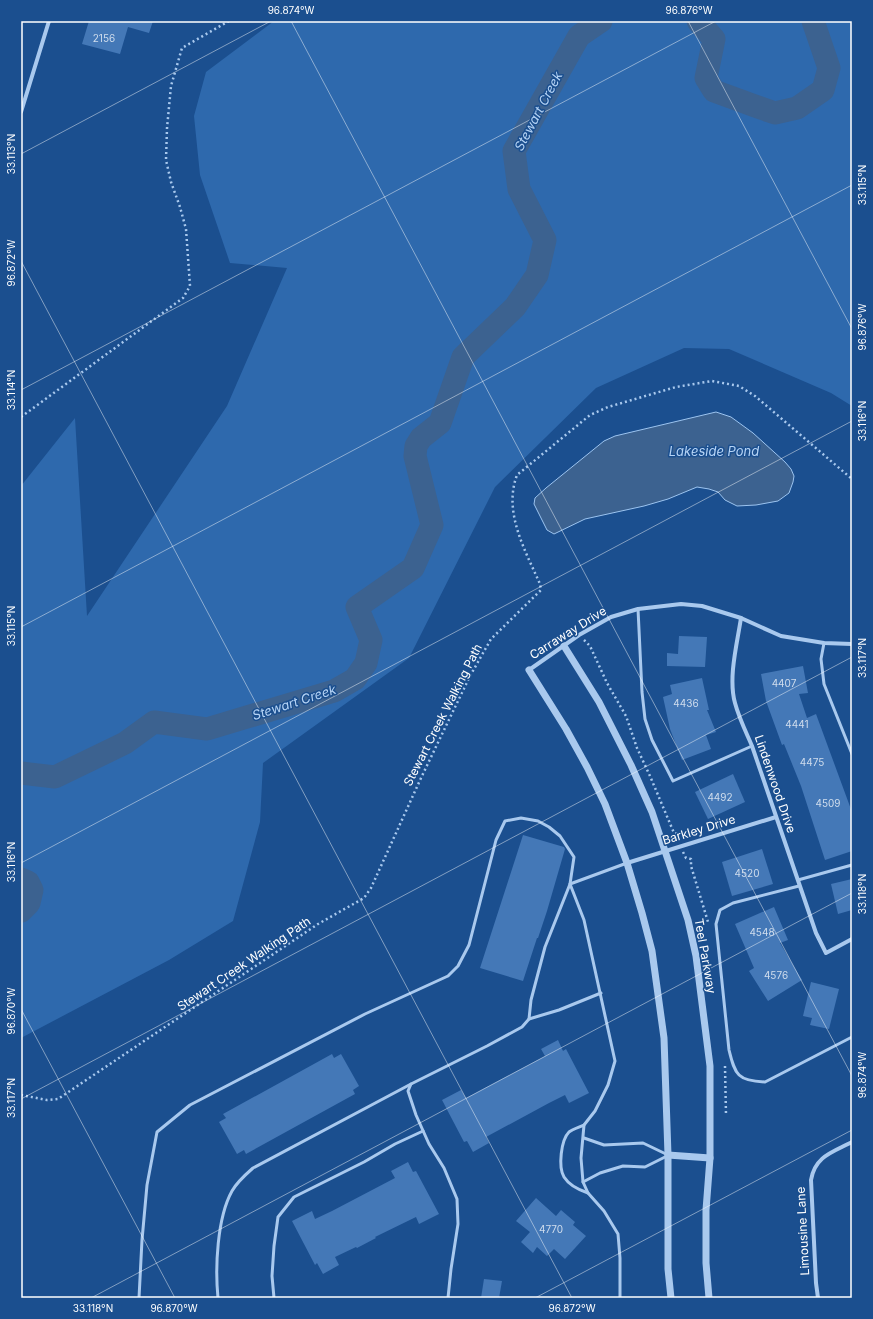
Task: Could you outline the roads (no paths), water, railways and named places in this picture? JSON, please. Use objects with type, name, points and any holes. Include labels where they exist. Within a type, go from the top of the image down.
[{"type":"street","points":[[21,112],[49,21]]},
{"type":"street","name":"Carraway Drive","points":[[528,670],[611,617],[638,609],[682,604],[702,606],[741,618],[781,636],[824,644],[852,644]]},
{"type":"street","name":"Lindenwood Drive","points":[[741,618],[732,678],[734,702],[752,746],[816,933],[826,953],[852,939]]},
{"type":"street","name":"Teel Parkway","points":[[564,646],[599,702],[631,765],[652,812],[688,920],[696,956],[710,1066],[710,1158],[706,1210],[706,1263],[709,1298]]},
{"type":"street","points":[[528,670],[566,729],[605,804],[627,863],[652,951],[664,1038],[668,1155],[668,1254],[671,1298]]},
{"type":"street","name":"Barkley Drive","points":[[627,863],[776,817]]},
{"type":"street","name":"Limousine Lane","points":[[818,1298],[811,1180],[812,1172],[816,1164],[826,1156],[852,1142]]},
{"type":"street","points":[[668,1155],[710,1158]]},
{"type":"lane","points":[[638,609],[642,692],[645,719],[652,740],[673,781],[752,746]]},
{"type":"lane","points":[[824,644],[821,659],[824,684],[852,754]]},
{"type":"lane","points":[[139,1298],[147,1184],[157,1132],[190,1105],[364,1014],[448,976],[458,966],[469,945],[496,840],[505,821],[521,818],[538,821],[549,827],[560,836],[574,857],[570,884],[545,947],[531,1000],[529,1019]]},
{"type":"lane","points":[[570,884],[627,863]]},
{"type":"lane","points":[[798,880],[852,865]]},
{"type":"lane","points":[[570,884],[584,920],[615,1061],[608,1085],[595,1110],[584,1126],[581,1158],[583,1182],[588,1193],[604,1211],[618,1234],[620,1258],[620,1298]]},
{"type":"lane","points":[[800,886],[733,903],[720,910],[716,924],[728,1050],[733,1066],[739,1076],[751,1082],[764,1082],[852,1037]]},
{"type":"lane","points":[[218,1298],[218,1244],[222,1222],[232,1191],[243,1177],[253,1168],[411,1084],[488,1046],[522,1027],[529,1019],[559,1010],[601,993]]},
{"type":"lane","points":[[411,1084],[408,1091],[416,1114],[429,1144],[444,1168],[457,1199],[458,1224],[448,1298]]},
{"type":"lane","points":[[584,1126],[570,1131],[565,1139],[560,1158],[564,1177],[576,1188],[588,1193]]},
{"type":"lane","points":[[274,1298],[272,1276],[278,1217],[294,1197],[423,1131]]},
{"type":"lane","points":[[584,1138],[604,1145],[644,1143],[668,1155]]},
{"type":"lane","points":[[583,1182],[600,1173],[622,1166],[645,1167],[668,1155]]},
{"type":"water","name":"Lakeside Pond","points":[[716,412],[731,417],[753,433],[785,462],[791,469],[794,476],[789,493],[778,501],[756,505],[737,506],[725,500],[718,492],[697,487],[668,499],[644,506],[585,519],[554,534],[547,530],[534,504],[535,498],[604,441],[615,436]]},
{"type":"waterway","name":"Stewart Creek","points":[[21,773],[55,777],[125,743],[154,722],[207,729],[334,691],[355,679],[366,663],[371,640],[357,607],[413,568],[432,525],[415,456],[416,446],[421,438],[440,423],[463,357],[515,307],[537,275],[545,240],[519,189],[514,151],[579,36],[601,21]]},
{"type":"waterway","name":"Stewart Creek","points":[[698,21],[714,39],[706,78],[714,91],[775,113],[797,108],[823,90],[829,68],[813,21]]},
{"type":"waterway","name":"Stewart Creek","points":[[21,879],[28,882],[32,890],[29,903],[21,911]]}]
